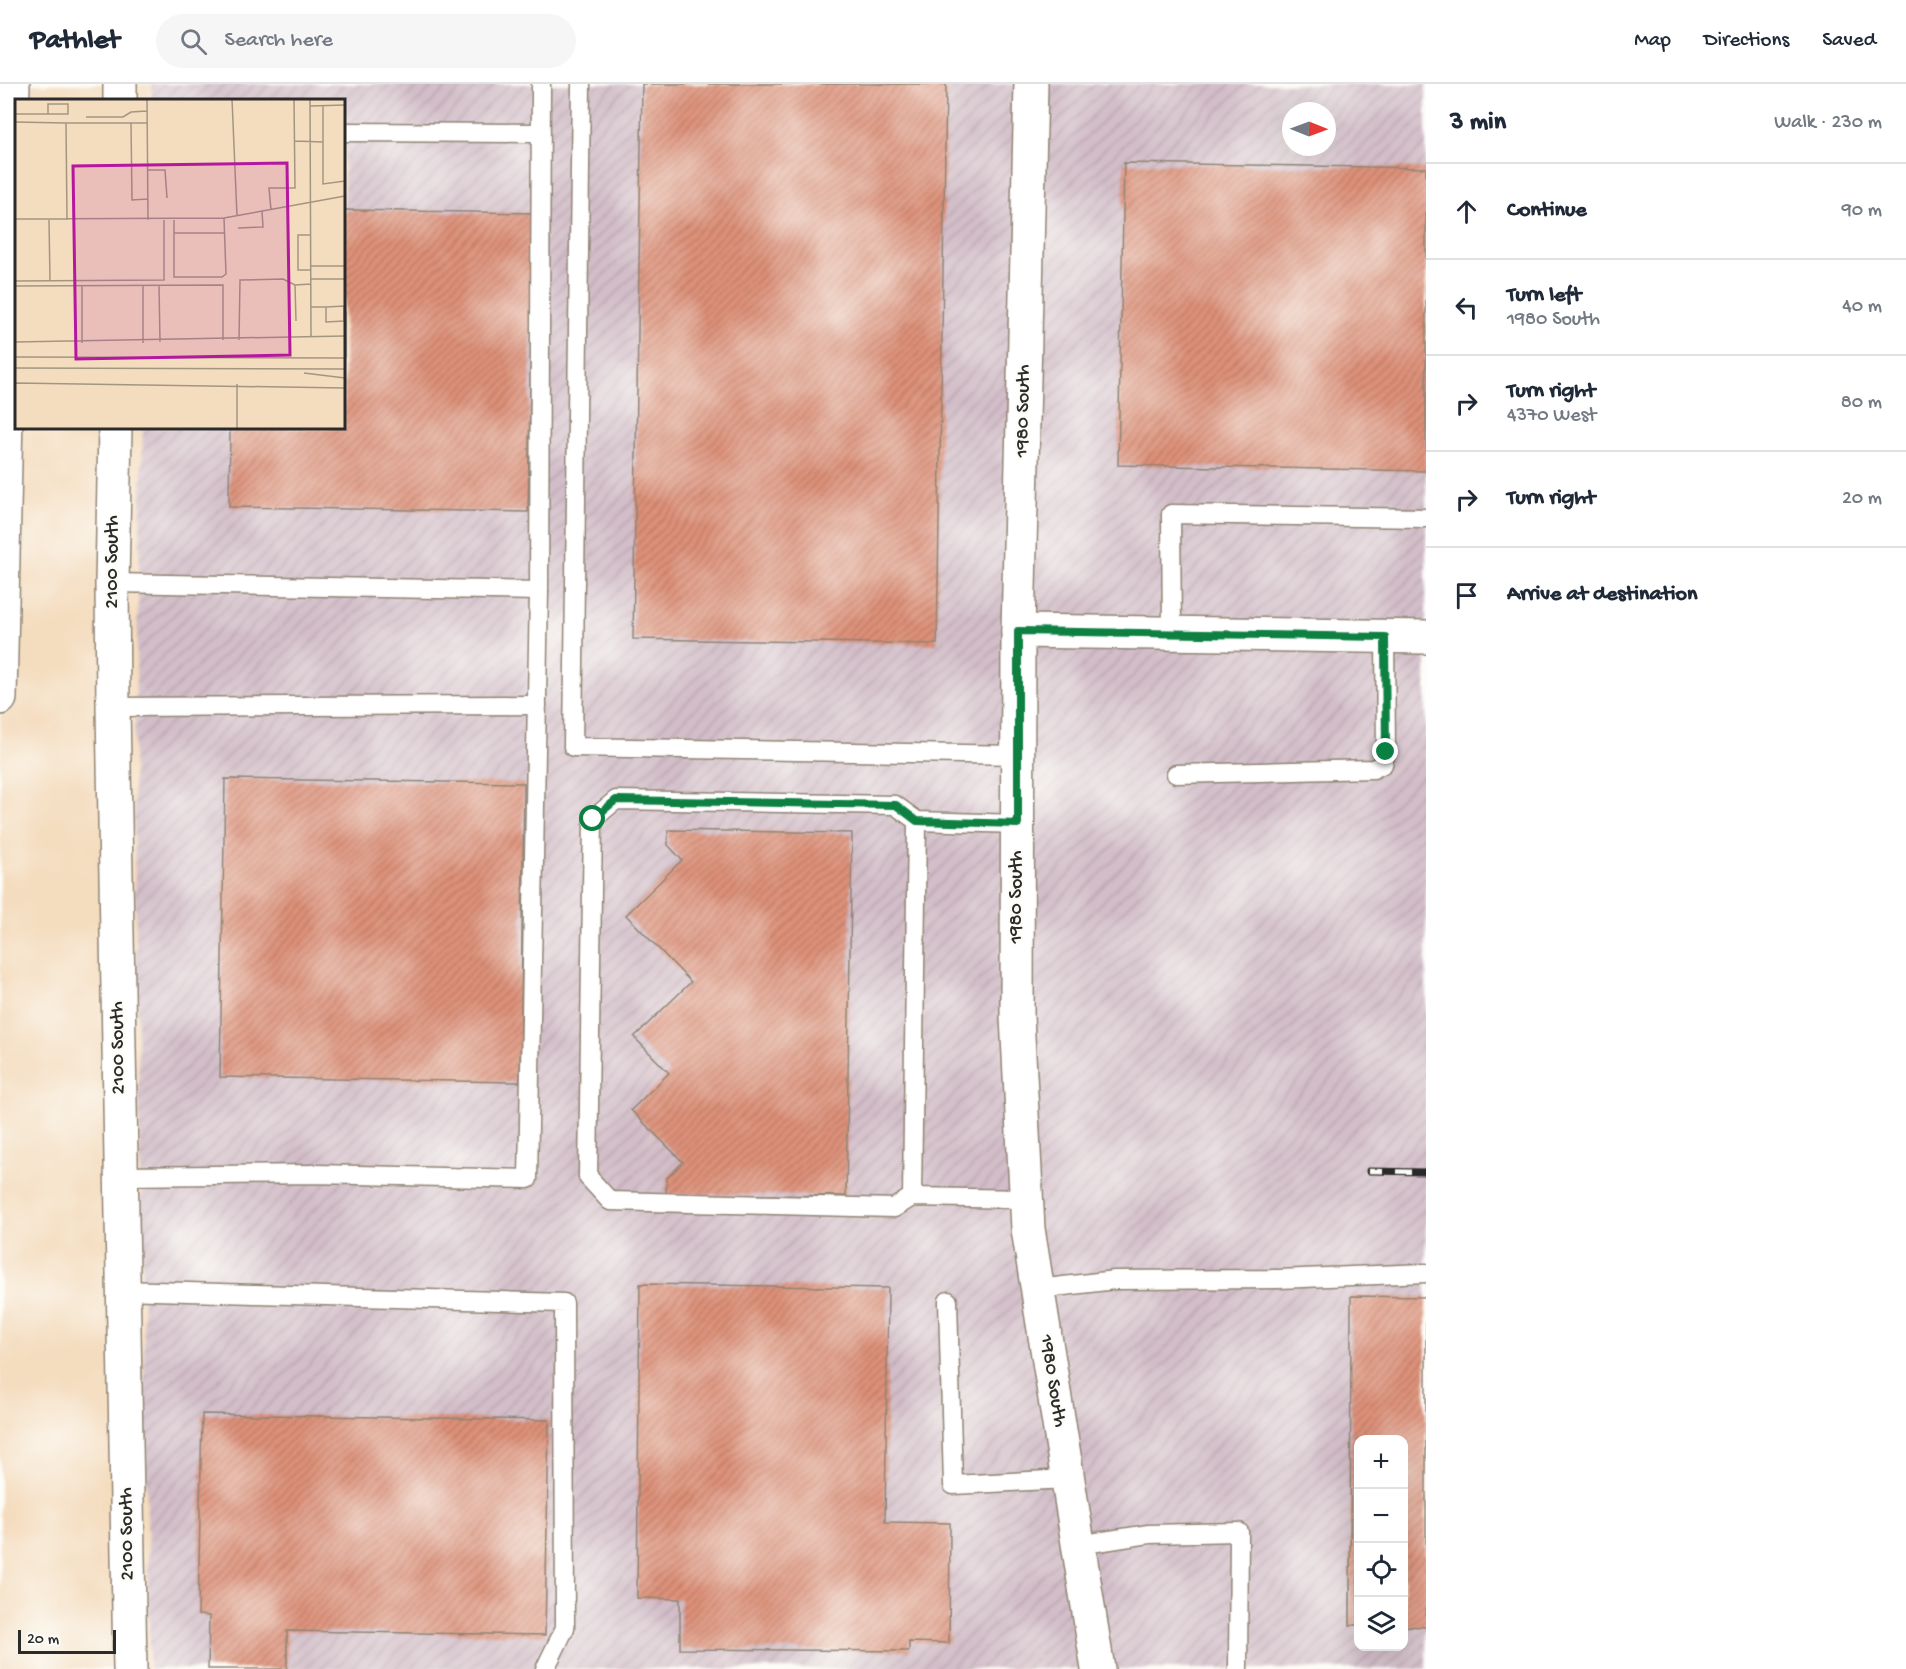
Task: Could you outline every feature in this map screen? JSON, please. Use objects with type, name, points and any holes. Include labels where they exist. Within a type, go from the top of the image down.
[{"type":"main road","points":[[0,698],[13,84]]},
{"type":"main road","name":"1980 South","points":[[1031,84],[1018,631],[1017,1017],[1028,1228],[1098,1669]]},
{"type":"main road","name":"2100 South","points":[[114,429],[113,707],[130,1669]]},
{"type":"main road","points":[[1018,631],[1426,637]]},
{"type":"lane","points":[[122,1176],[316,1174],[528,1179],[539,591],[541,84]]},
{"type":"lane","points":[[581,84],[573,747],[1018,755]]},
{"type":"lane","points":[[345,132],[540,133]]},
{"type":"lane","points":[[1172,633],[1171,514],[1426,518]]},
{"type":"lane","points":[[112,583],[539,591]]},
{"type":"lane","points":[[1176,774],[1373,769],[1383,764],[1386,752],[1385,637]]},
{"type":"lane","points":[[113,707],[537,705]]},
{"type":"lane","points":[[1018,824],[917,821],[896,805],[616,800],[593,819],[588,1177],[610,1201],[894,1208],[912,1197],[1026,1199]]},
{"type":"lane","points":[[912,1197],[917,821]]},
{"type":"lane","points":[[1038,1289],[1115,1280],[1278,1280],[1426,1273]]},
{"type":"lane","points":[[122,1290],[564,1303],[565,1628],[545,1669]]},
{"type":"lane","points":[[948,1301],[953,1485],[1068,1479]]},
{"type":"lane","points":[[1078,1545],[1149,1534],[1239,1532],[1238,1669]]},
{"type":"shaded area","points":[[152,84],[1426,84],[1426,1669],[150,1669],[133,783],[143,429],[345,429],[345,99],[152,99]]},
{"type":"building","points":[[642,84],[946,84],[937,644],[633,639]]},
{"type":"building","points":[[1124,163],[1426,168],[1426,471],[1118,465]]},
{"type":"building","points":[[345,210],[533,213],[528,512],[229,507],[230,429],[345,429]]},
{"type":"building","points":[[225,779],[524,783],[520,1082],[220,1077]]},
{"type":"building","points":[[668,830],[852,833],[846,1196],[666,1194],[667,1178],[683,1162],[631,1110],[669,1073],[634,1037],[691,982],[626,915],[682,860],[668,845]]},
{"type":"building","points":[[640,1284],[888,1288],[885,1522],[950,1523],[949,1643],[909,1642],[909,1651],[680,1649],[680,1599],[637,1598]]},
{"type":"building","points":[[1351,1296],[1426,1297],[1426,1627],[1408,1626],[1408,1435],[1354,1435],[1354,1625],[1350,1625]]},
{"type":"building","points":[[202,1414],[549,1420],[545,1635],[287,1631],[287,1669],[208,1669],[209,1616],[198,1615]]},
{"type":"railway","points":[[1369,1171],[1426,1172]]},
{"type":"route","points":[[593,819],[616,800],[896,805],[917,821],[1018,824],[1018,631],[1385,637],[1386,752]]}]
